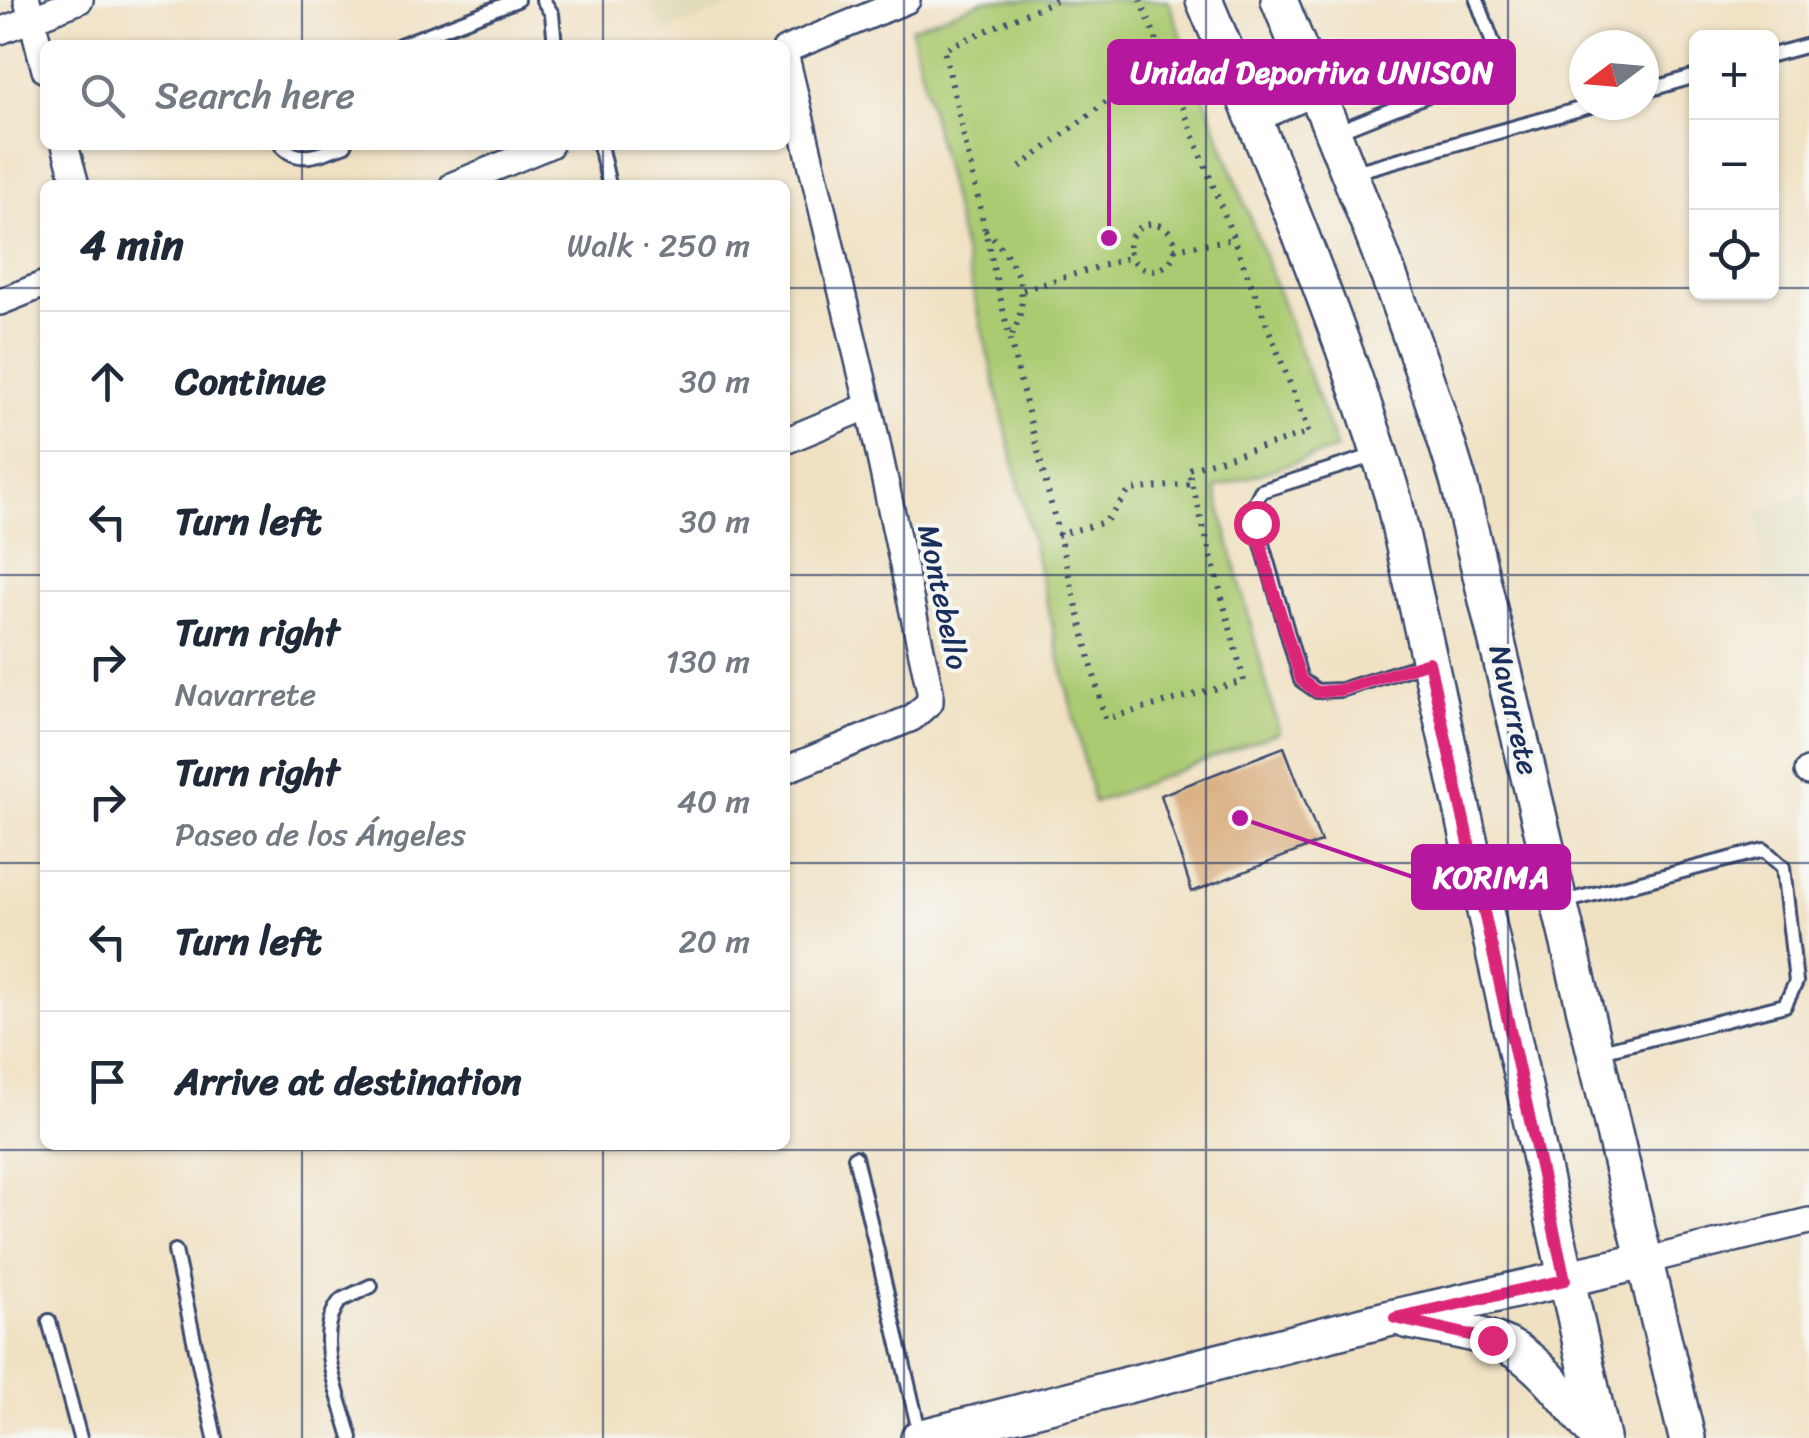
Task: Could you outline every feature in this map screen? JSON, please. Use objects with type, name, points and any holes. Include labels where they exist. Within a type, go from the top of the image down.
[{"type":"main road","points":[[1204,0],[1253,115],[1367,411],[1393,497],[1600,1438]]},
{"type":"main road","name":"Navarrete","points":[[1279,0],[1438,412],[1459,482],[1686,1438]]},
{"type":"main road","points":[[1253,115],[1315,87]]},
{"type":"main road","points":[[920,1438],[1395,1318],[1644,1261]]},
{"type":"main road","points":[[1395,1318],[1492,1340],[1523,1354],[1600,1438]]},
{"type":"street","points":[[0,31],[29,10],[80,0]]},
{"type":"street","points":[[790,50],[907,0]]},
{"type":"street","points":[[29,10],[40,51]]},
{"type":"street","name":"Montebello","points":[[790,73],[870,406],[930,691],[930,702],[912,718],[790,768]]},
{"type":"street","points":[[66,150],[75,180]]},
{"type":"street","points":[[465,180],[538,150]]},
{"type":"street","points":[[0,302],[40,286]]},
{"type":"street","points":[[790,438],[870,406]]},
{"type":"street","points":[[1644,1261],[1809,1221]]},
{"type":"lane","points":[[413,40],[516,0]]},
{"type":"lane","points":[[543,0],[552,14],[554,40]]},
{"type":"lane","points":[[1333,134],[1486,72],[1496,51],[1477,0]]},
{"type":"lane","points":[[1779,53],[1809,44]]},
{"type":"lane","points":[[1659,87],[1689,78]]},
{"type":"lane","points":[[1349,174],[1569,112]]},
{"type":"lane","points":[[286,150],[292,156],[304,158],[329,150]]},
{"type":"lane","points":[[601,150],[608,180]]},
{"type":"lane","points":[[1380,454],[1261,491],[1254,507],[1260,541],[1301,680],[1317,692],[1340,690],[1429,662]]},
{"type":"lane","points":[[1560,904],[1764,850],[1782,868],[1796,982],[1785,1005],[1595,1052]]},
{"type":"lane","points":[[855,1158],[920,1438]]},
{"type":"lane","points":[[175,1251],[216,1438]]},
{"type":"lane","points":[[351,1438],[330,1353],[330,1325],[341,1300],[371,1286]]},
{"type":"lane","points":[[49,1321],[80,1438]]},
{"type":"path","points":[[1056,0],[944,49],[1010,340],[1105,719],[1244,681],[1188,469],[1309,433],[1142,0]]},
{"type":"path","points":[[1020,167],[1165,58]]},
{"type":"path","points":[[1144,226],[1158,226],[1170,234],[1174,249],[1169,263],[1156,270],[1141,268],[1131,257],[1129,242],[1144,226]]},
{"type":"path","points":[[984,229],[1007,250],[1023,290],[1019,324],[1010,340]]},
{"type":"path","points":[[1174,249],[1234,239]]},
{"type":"path","points":[[1023,290],[1131,257]]},
{"type":"path","points":[[1057,535],[1105,522],[1130,490],[1192,484]]},
{"type":"shaded area","points":[[648,0],[748,0],[663,33]]},
{"type":"shaded area","points":[[1809,490],[1809,615],[1765,581],[1757,511]]},
{"type":"green space","points":[[985,0],[1168,0],[1337,449],[1215,488],[1279,732],[1094,803],[911,28]]},
{"type":"building","points":[[1284,747],[1321,842],[1192,892],[1161,795]]},
{"type":"place","name":"Unidad Deportiva UNISON","points":[[1109,238]]},
{"type":"place","name":"KORIMA","points":[[1240,818]]},
{"type":"route","points":[[1256,523],[1301,680],[1317,692],[1340,690],[1429,662],[1565,1280],[1395,1318],[1492,1340]]}]
